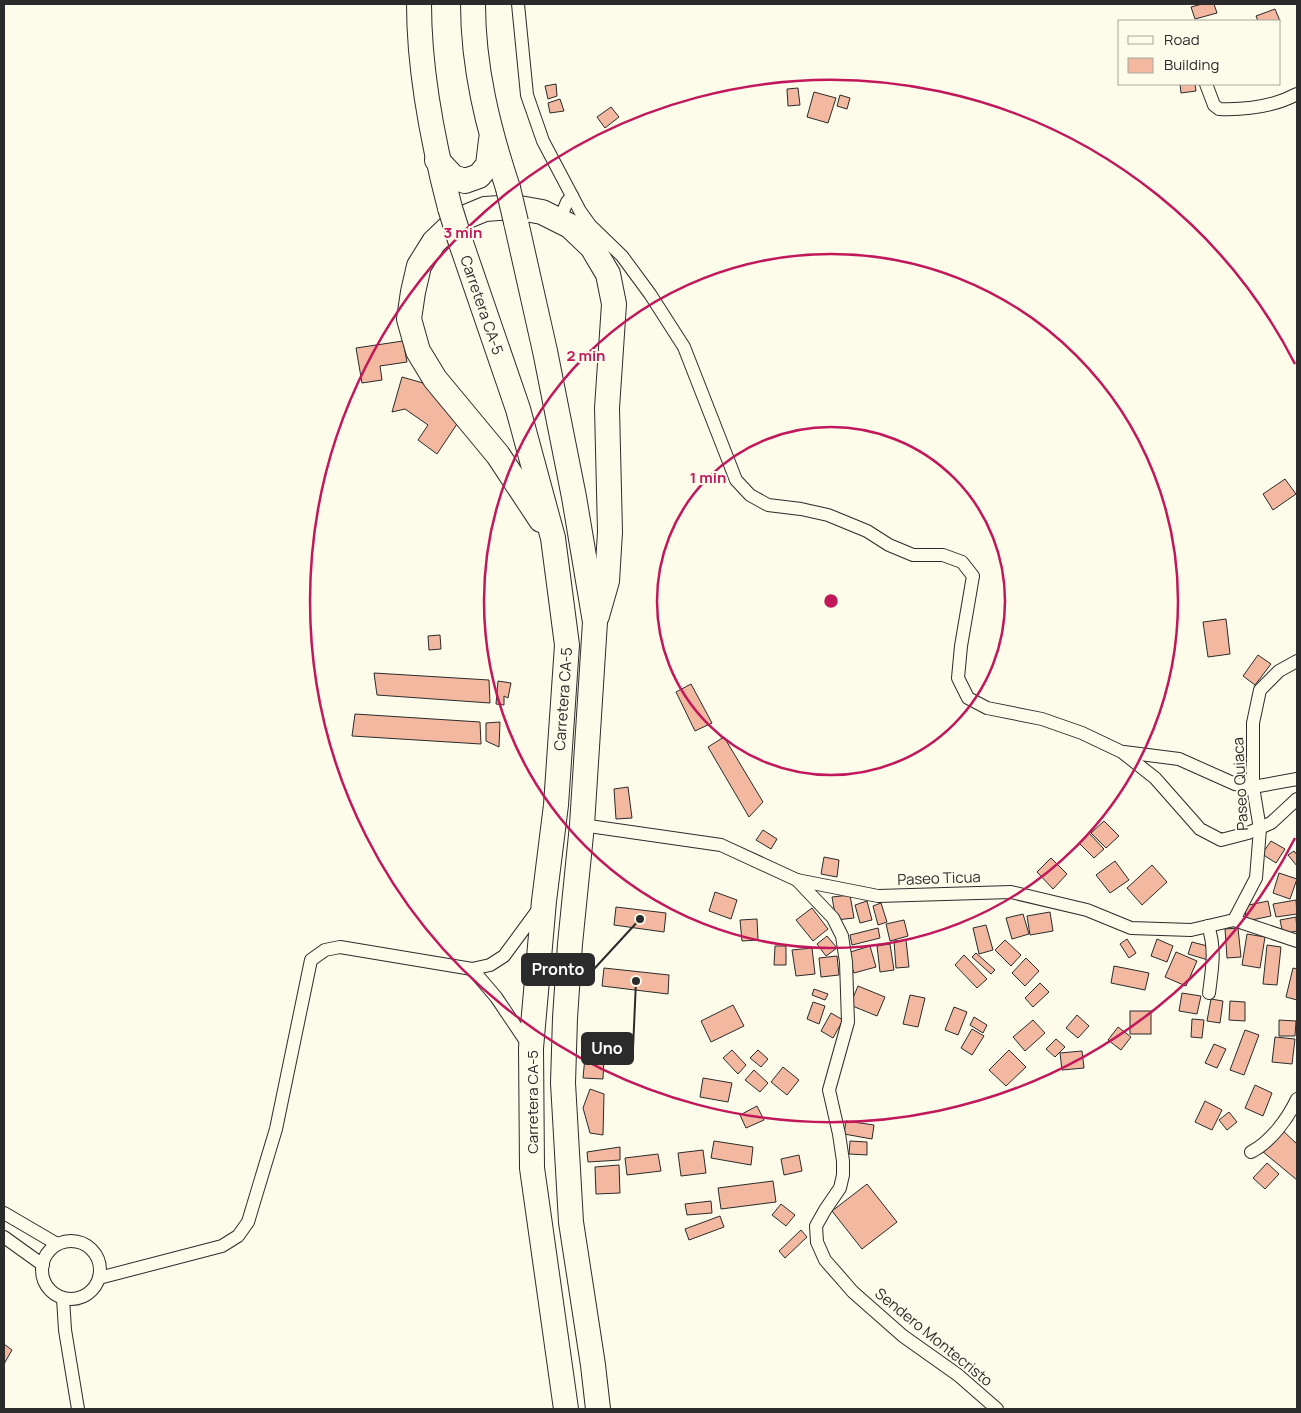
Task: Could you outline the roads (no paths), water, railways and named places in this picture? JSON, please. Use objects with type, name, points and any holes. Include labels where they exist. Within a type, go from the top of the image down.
[{"type":"highway","name":"Carretera CA-5","points":[[419,4],[419,40],[437,160],[461,243],[518,409],[553,538],[567,645],[556,805],[544,901],[530,1048],[532,1168],[566,1409]]},
{"type":"highway","name":"Carretera CA-5","points":[[473,4],[480,88],[492,138],[508,188],[545,351],[574,497],[595,622],[582,825],[570,944],[563,1084],[571,1222],[598,1409]]},
{"type":"highway","points":[[437,160],[453,177],[465,181],[479,176],[488,165],[492,138]]},
{"type":"highway","points":[[553,538],[498,455],[434,378],[418,350],[409,320],[419,266],[434,242],[456,221],[485,209],[514,207],[542,212],[570,226],[592,247],[608,274],[614,304],[607,408],[610,532],[607,582],[595,622]]},
{"type":"street","points":[[518,4],[527,95],[543,141],[580,212],[590,225],[622,256],[650,294],[684,348],[736,480],[750,494],[768,505],[828,515],[867,531],[889,545],[912,555],[943,555],[962,562],[973,576],[961,646],[958,678],[968,698],[987,708],[1042,720],[1082,733],[1122,752],[1156,778],[1200,829],[1221,840],[1260,829],[1271,823],[1297,799]]},
{"type":"street","points":[[1206,85],[1214,105],[1219,110],[1255,108],[1283,101],[1297,94]]},
{"type":"street","points":[[560,221],[567,202],[572,196]]},
{"type":"street","name":"Paseo Quiaca","points":[[1234,920],[1256,878],[1260,829],[1253,788],[1253,723],[1260,690],[1279,670],[1297,661]]},
{"type":"street","points":[[1122,752],[1179,760],[1235,784],[1253,788],[1297,779]]},
{"type":"street","name":"Paseo Ticua","points":[[582,825],[721,845],[797,880],[878,896],[1011,892],[1087,910],[1131,928],[1191,930],[1234,920]]},
{"type":"street","name":"Sendero Montecristo","points":[[797,880],[833,918],[842,936],[846,962],[848,1022],[829,1090],[840,1134],[843,1175],[840,1188],[816,1226],[817,1242],[826,1260],[853,1292],[903,1336],[958,1375],[997,1409]]},
{"type":"street","points":[[99,1278],[222,1246],[238,1236],[248,1222],[276,1129],[311,960],[325,950],[340,947],[472,969],[490,965],[504,956],[544,901]]},
{"type":"street","points":[[1234,920],[1297,942]]},
{"type":"street","points":[[1208,926],[1212,937],[1213,952],[1209,993]]},
{"type":"street","points":[[472,969],[496,997],[530,1048]]},
{"type":"street","points":[[1251,1152],[1272,1134],[1290,1113],[1297,1099]]},
{"type":"street","points":[[4,1213],[57,1244]]},
{"type":"street","points":[[4,1237],[43,1265]]},
{"type":"street","points":[[68,1241],[79,1242],[90,1247],[97,1256],[100,1267],[99,1278],[94,1288],[85,1296],[74,1299],[63,1298],[53,1293],[46,1284],[42,1273],[48,1251],[57,1244],[68,1241]]},
{"type":"street","points":[[63,1298],[65,1330],[78,1409]]},
{"type":"place","name":"Pronto","points":[[640,919]]},
{"type":"place","name":"Uno","points":[[636,981]]}]
